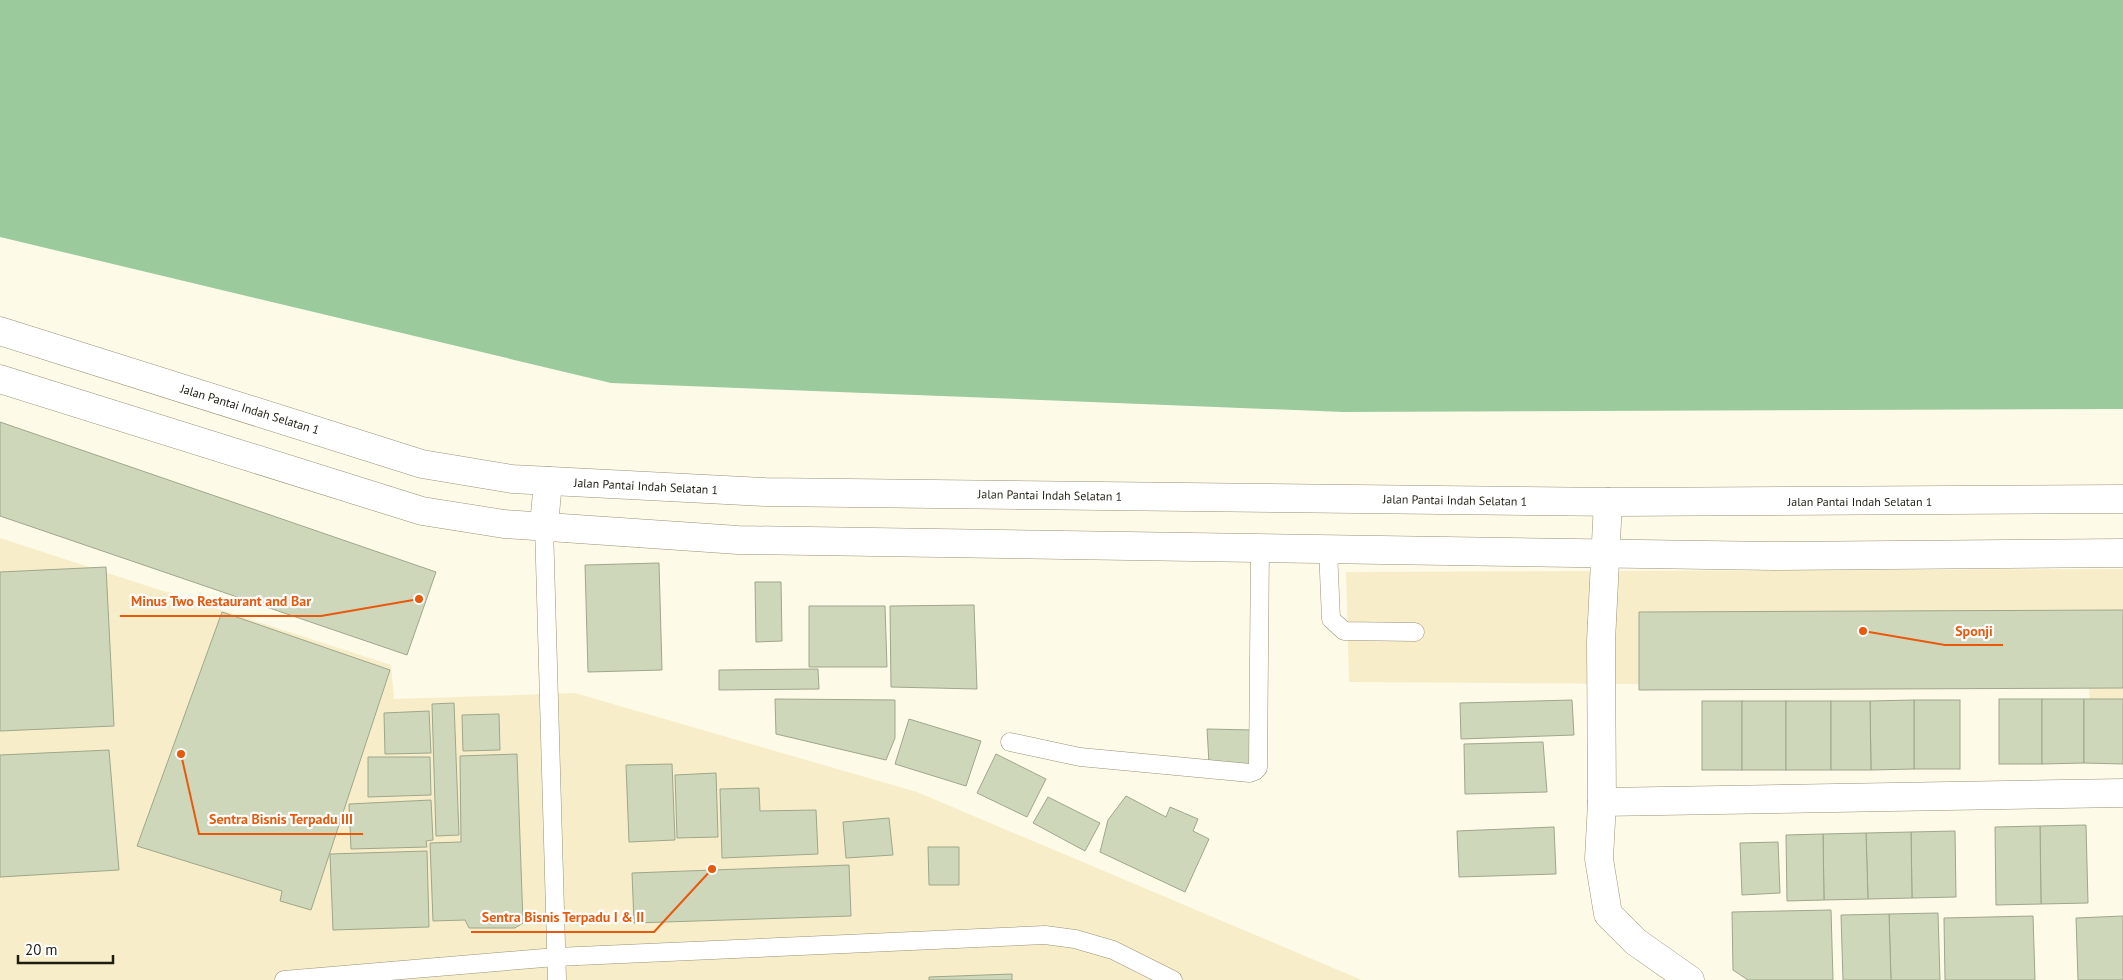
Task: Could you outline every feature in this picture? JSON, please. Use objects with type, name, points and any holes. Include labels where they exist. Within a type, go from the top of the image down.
[{"type":"street","name":"Jalan Pantai Indah Selatan 1","points":[[0,331],[422,464],[512,479],[765,492],[1608,502],[2123,499]]},
{"type":"street","points":[[0,379],[422,511],[504,524],[738,540],[1774,556],[2123,553]]},
{"type":"street","points":[[544,526],[548,481]]},
{"type":"street","points":[[1608,502],[1601,641],[1602,802],[1599,859],[1608,914],[1636,942],[1690,980]]},
{"type":"street","points":[[1602,802],[2123,793]]},
{"type":"lane","points":[[544,526],[557,980]]},
{"type":"lane","points":[[1010,742],[1080,757],[1250,773],[1255,771],[1258,768],[1260,548]]},
{"type":"lane","points":[[1328,549],[1331,619],[1336,625],[1344,631],[1415,632]]},
{"type":"lane","points":[[284,980],[556,957],[1045,936],[1075,939],[1113,950],[1172,980]]},
{"type":"shaded area","points":[[0,0],[2123,0],[2123,409],[1343,412],[611,383],[0,237]]},
{"type":"shaded area","points":[[0,538],[391,665],[394,699],[575,693],[917,792],[1362,980],[0,980]]},
{"type":"shaded area","points":[[2123,569],[2123,753],[2092,753],[2089,687],[1349,682],[1346,572]]},
{"type":"building","points":[[0,422],[436,572],[407,655],[0,516]]},
{"type":"building","points":[[659,563],[662,670],[588,672],[585,565]]},
{"type":"building","points":[[106,567],[114,726],[0,731],[0,572]]},
{"type":"building","points":[[755,582],[781,582],[782,641],[756,642]]},
{"type":"building","points":[[974,605],[977,689],[891,687],[890,606]]},
{"type":"building","points":[[809,606],[885,606],[887,667],[809,667]]},
{"type":"building","points":[[2123,610],[2123,688],[1639,690],[1639,612]]},
{"type":"building","points":[[222,612],[390,670],[311,910],[280,901],[282,891],[137,846]]},
{"type":"building","points":[[818,669],[819,689],[719,690],[719,670]]},
{"type":"building","points":[[775,699],[895,700],[895,738],[886,760],[776,734]]},
{"type":"building","points":[[1999,699],[2042,699],[2042,764],[1999,764]]},
{"type":"building","points":[[2042,699],[2084,699],[2084,763],[2042,764]]},
{"type":"building","points":[[2084,699],[2123,699],[2123,764],[2084,763]]},
{"type":"building","points":[[1572,700],[1574,735],[1461,739],[1460,703]]},
{"type":"building","points":[[1914,700],[1960,700],[1960,769],[1914,769]]},
{"type":"building","points":[[1914,700],[1914,769],[1871,770],[1870,701]]},
{"type":"building","points":[[1702,701],[1742,701],[1742,770],[1702,770]]},
{"type":"building","points":[[1742,701],[1786,701],[1786,770],[1742,770]]},
{"type":"building","points":[[1786,701],[1831,701],[1831,770],[1786,770]]},
{"type":"building","points":[[1831,701],[1870,701],[1871,770],[1831,770]]},
{"type":"building","points":[[454,703],[459,835],[436,836],[432,704]]},
{"type":"building","points":[[429,711],[431,753],[385,754],[384,713]]},
{"type":"building","points":[[499,714],[500,750],[463,751],[462,715]]},
{"type":"building","points":[[909,719],[981,741],[966,786],[895,764]]},
{"type":"building","points":[[1207,729],[1253,730],[1254,764],[1209,763]]},
{"type":"building","points":[[1543,742],[1547,792],[1465,794],[1464,744]]},
{"type":"building","points":[[109,750],[119,870],[0,877],[0,755]]},
{"type":"building","points":[[517,754],[523,923],[515,928],[469,928],[465,920],[433,921],[430,843],[461,842],[460,756]]},
{"type":"building","points":[[996,754],[1046,779],[1027,817],[977,793]]},
{"type":"building","points":[[368,757],[430,757],[431,795],[368,797]]},
{"type":"building","points":[[672,764],[675,840],[629,842],[626,765]]},
{"type":"building","points":[[716,773],[718,837],[677,838],[675,775]]},
{"type":"building","points":[[759,788],[760,811],[816,810],[818,854],[722,858],[720,789]]},
{"type":"building","points":[[1126,796],[1166,817],[1170,807],[1198,819],[1193,831],[1209,839],[1185,892],[1100,852],[1108,820]]},
{"type":"building","points":[[1048,797],[1100,823],[1085,851],[1033,823]]},
{"type":"building","points":[[431,800],[433,840],[426,841],[427,847],[351,849],[349,804]]},
{"type":"building","points":[[889,818],[893,855],[846,858],[843,822]]},
{"type":"building","points":[[2086,825],[2088,903],[2041,904],[2040,826]]},
{"type":"building","points":[[2040,826],[2041,904],[1996,905],[1995,827]]},
{"type":"building","points":[[1554,827],[1556,874],[1459,877],[1457,831]]},
{"type":"building","points":[[1955,831],[1956,897],[1912,898],[1911,832]]},
{"type":"building","points":[[1911,832],[1912,898],[1868,899],[1866,833]]},
{"type":"building","points":[[1866,833],[1868,899],[1824,900],[1823,834]]},
{"type":"building","points":[[1823,834],[1824,900],[1787,901],[1786,835]]},
{"type":"building","points":[[1778,842],[1780,893],[1742,895],[1740,843]]},
{"type":"building","points":[[928,847],[959,847],[959,885],[929,885]]},
{"type":"building","points":[[427,851],[429,927],[333,930],[330,854]]},
{"type":"building","points":[[849,865],[851,916],[634,923],[632,873]]},
{"type":"building","points":[[1831,910],[1833,980],[1748,980],[1733,970],[1732,912]]},
{"type":"building","points":[[1938,913],[1940,980],[1891,980],[1889,914]]},
{"type":"building","points":[[1889,914],[1891,980],[1843,980],[1841,915]]},
{"type":"building","points":[[2033,916],[2035,980],[1945,980],[1944,918]]},
{"type":"building","points":[[2123,916],[2123,980],[2078,980],[2076,918]]},
{"type":"building","points":[[1012,974],[1012,980],[929,980],[929,977]]},
{"type":"place","name":"Minus Two Restaurant and Bar","points":[[419,599]]},
{"type":"place","name":"Sponji","points":[[1863,631]]},
{"type":"place","name":"Sentra Bisnis Terpadu III","points":[[181,754]]},
{"type":"place","name":"Sentra Bisnis Terpadu I & II","points":[[712,869]]}]
